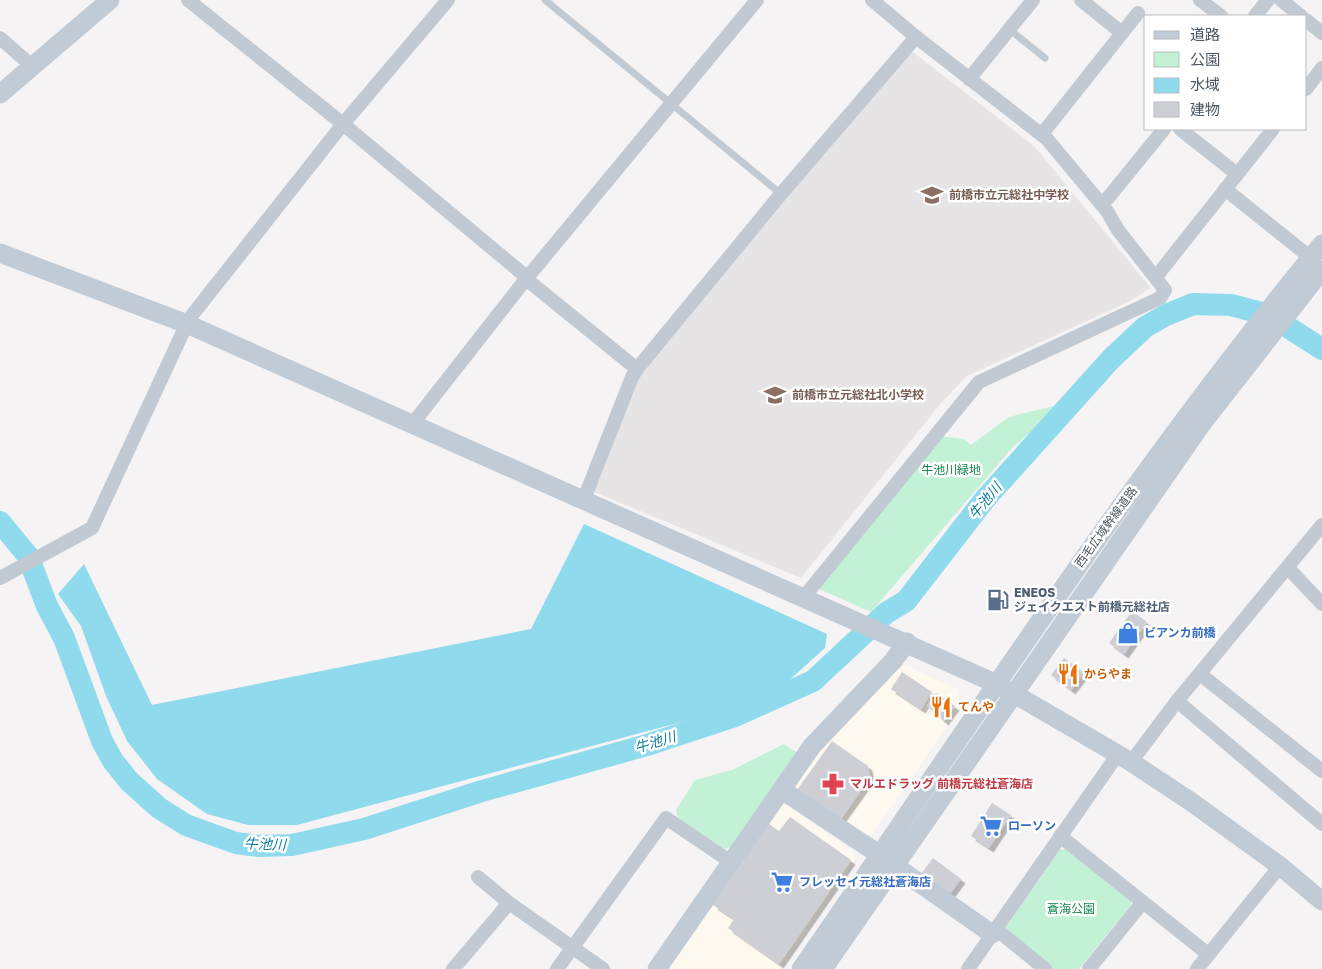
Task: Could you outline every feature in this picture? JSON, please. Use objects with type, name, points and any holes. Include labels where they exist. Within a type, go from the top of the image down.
[{"type":"street","points":[[0,94],[110,0]]},
{"type":"street","points":[[188,0],[343,124],[637,369]]},
{"type":"street","points":[[0,578],[23,564],[90,532],[187,324],[343,124],[448,0]]},
{"type":"street","points":[[414,425],[417,418],[526,278],[757,0]]},
{"type":"street","points":[[804,597],[974,386],[1160,298],[1164,290],[1100,203],[1042,134],[969,79],[872,0]]},
{"type":"street","points":[[969,79],[1033,0]]},
{"type":"street","points":[[1081,0],[1122,34]]},
{"type":"street","points":[[1200,0],[1219,15]]},
{"type":"street","points":[[1256,15],[1268,0]]},
{"type":"street","points":[[1281,0],[1300,15]]},
{"type":"street","points":[[1042,134],[1138,13]]},
{"type":"street","points":[[1307,21],[1322,33]]},
{"type":"street","points":[[584,499],[632,377],[637,369],[781,194],[916,37]]},
{"type":"street","points":[[0,38],[32,67]]},
{"type":"street","points":[[1307,87],[1322,68]]},
{"type":"street","points":[[1100,203],[1108,198],[1163,130]]},
{"type":"street","points":[[1181,130],[1237,174]]},
{"type":"street","points":[[1156,277],[1273,130]]},
{"type":"street","points":[[1225,189],[1318,257]]},
{"type":"street","points":[[0,253],[187,324],[997,684],[1124,758],[1190,801],[1280,866],[1322,901]]},
{"type":"street","name":"西毛広域幹線道路","points":[[823,969],[997,684],[1098,537],[1285,302],[1318,257]]},
{"type":"street","name":"西毛広域幹線道路","points":[[801,969],[888,860],[1015,693],[1196,433],[1255,340]]},
{"type":"street","points":[[968,969],[1060,836],[1124,758],[1178,701],[1322,525]]},
{"type":"street","points":[[1288,568],[1322,604]]},
{"type":"street","points":[[656,969],[819,737],[894,661],[906,642]]},
{"type":"street","points":[[1200,674],[1322,771]]},
{"type":"street","points":[[1178,701],[1322,824]]},
{"type":"street","points":[[782,790],[994,932],[1045,969]]},
{"type":"street","points":[[557,969],[666,818],[731,862]]},
{"type":"street","points":[[1060,836],[1208,954]]},
{"type":"street","points":[[1197,969],[1280,866]]},
{"type":"street","points":[[478,877],[509,903],[603,969]]},
{"type":"street","points":[[454,969],[509,903]]},
{"type":"street","points":[[1089,969],[1142,903]]},
{"type":"lane","points":[[545,0],[781,194]]},
{"type":"lane","points":[[1009,29],[1045,58]]},
{"type":"shaded area","points":[[909,49],[1034,146],[1151,288],[1130,301],[967,376],[941,403],[801,578],[590,490],[636,381]]},
{"type":"shaded area","points":[[904,665],[957,689],[961,707],[871,836],[862,837],[797,791],[795,785],[825,743],[898,666]]},
{"type":"shaded area","name":"フレッセイ元総社蒼海店","points":[[778,805],[788,805],[853,852],[855,860],[781,969],[665,969]]},
{"type":"green space","name":"牛池川緑地","points":[[1054,406],[1056,410],[1013,447],[871,612],[817,588],[938,436],[964,439],[971,445],[1009,417]]},
{"type":"green space","points":[[784,744],[797,753],[732,846],[725,849],[678,818],[676,810],[695,780],[732,770]]},
{"type":"green space","name":"蒼海公園","points":[[1068,848],[1131,899],[1131,905],[1079,969],[1051,969],[1007,935],[1006,927],[1060,850]]},
{"type":"water","points":[[584,524],[827,634],[825,648],[785,684],[730,709],[297,825],[248,825],[207,814],[157,779],[127,741],[106,696],[81,626],[58,594],[84,564],[152,705],[531,629]]},
{"type":"building","name":"ビアンカ前橋","points":[[1132,611],[1147,622],[1124,654],[1109,643]]},
{"type":"building","name":"からやま","points":[[1064,658],[1084,673],[1071,690],[1051,675]]},
{"type":"building","points":[[902,672],[932,692],[921,709],[891,689]]},
{"type":"building","name":"てんや","points":[[936,693],[955,706],[944,721],[927,706]]},
{"type":"building","name":"マルエドラッグ 前橋元総社蒼海店","points":[[832,741],[868,766],[870,778],[840,820],[797,790]]},
{"type":"building","name":"ローソン","points":[[992,803],[1011,815],[989,848],[971,836]]},
{"type":"building","name":"フレッセイ元総社蒼海店","points":[[790,817],[851,860],[779,964],[728,928],[734,919],[713,905],[769,824],[779,831]]},
{"type":"building","points":[[933,858],[961,879],[949,895],[921,874]]},
{"type":"waterway","name":"牛池川","points":[[0,522],[28,556],[47,606],[64,638],[102,741],[113,761],[129,781],[159,808],[186,825],[236,843],[259,846],[292,845],[364,829],[482,791],[647,745],[735,716],[813,681],[886,613],[906,601],[985,499],[1111,359],[1145,327],[1166,315],[1193,304],[1231,305],[1269,315],[1322,349]]},
{"type":"place","name":"前橋市立元総社中学校","points":[[932,195]]},
{"type":"place","name":"前橋市立元総社北小学校","points":[[775,395]]},
{"type":"place","name":"ENEOS ジェイクエスト前橋元総社店","points":[[998,600]]},
{"type":"place","name":"ビアンカ前橋","points":[[1128,633]]},
{"type":"place","name":"からやま","points":[[1068,674]]},
{"type":"place","name":"てんや","points":[[941,707]]},
{"type":"place","name":"マルエドラッグ 前橋元総社蒼海店","points":[[833,784]]},
{"type":"place","name":"ローソン","points":[[991,826]]},
{"type":"place","name":"フレッセイ元総社蒼海店","points":[[782,882]]}]
